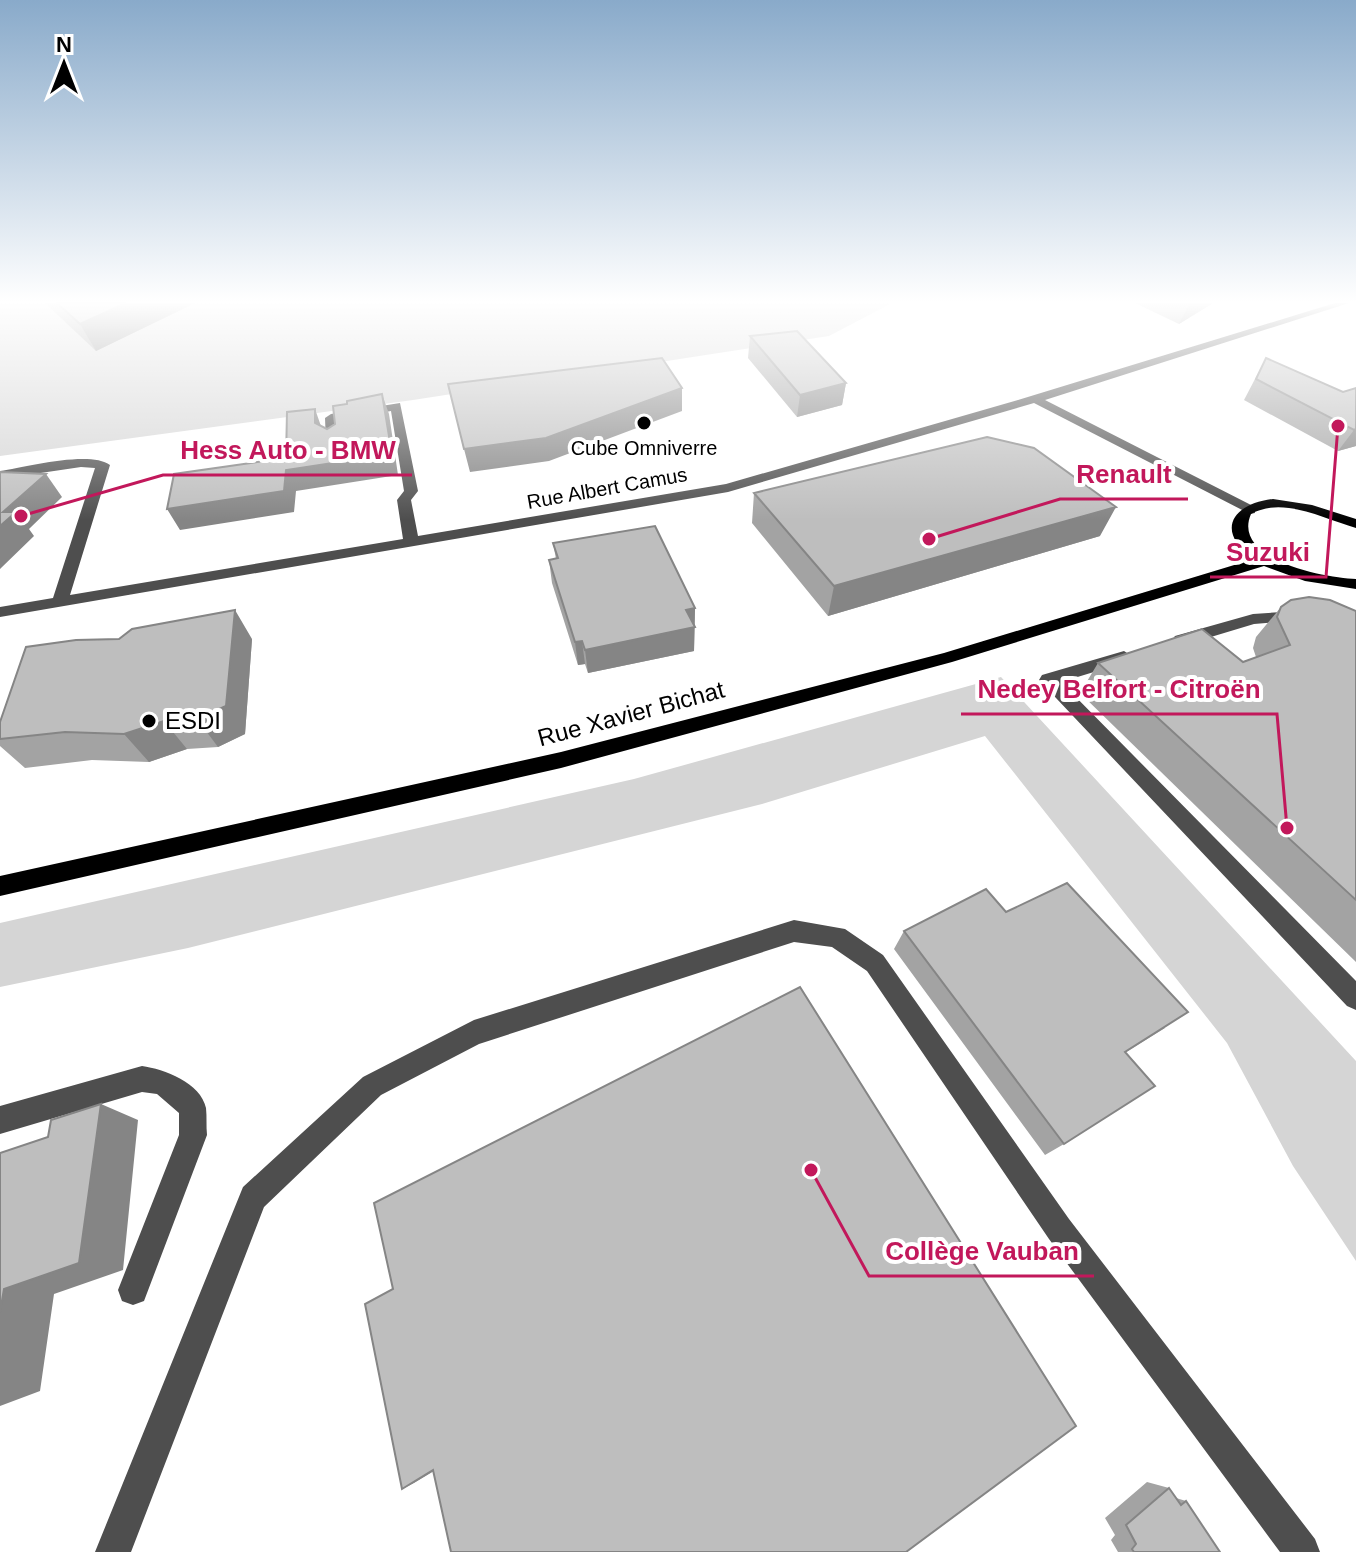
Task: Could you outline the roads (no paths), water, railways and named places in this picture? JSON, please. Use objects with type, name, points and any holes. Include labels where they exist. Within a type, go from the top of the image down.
[{"type":"main road","points":[[1356,524],[1312,508],[1288,504],[1266,505],[1250,510],[1241,517],[1239,526],[1242,537],[1266,560],[1317,581],[1356,584]]},
{"type":"main road","name":"Rue Xavier Bichat","points":[[0,886],[561,760],[946,658],[1266,560]]},
{"type":"street","name":"Rue Albert Camus","points":[[0,612],[728,488],[1111,375]]},
{"type":"street","points":[[1035,399],[1250,510]]},
{"type":"street","points":[[333,443],[331,418],[396,406],[411,491],[404,500],[411,542]]},
{"type":"street","points":[[0,475],[81,463],[103,465],[59,603]]},
{"type":"street","points":[[1315,619],[1301,616],[1253,619],[1048,680],[1356,998]]},
{"type":"street","points":[[113,1552],[253,1197],[372,1086],[474,1033],[794,931],[837,937],[875,963],[1059,1229],[1302,1552]]},
{"type":"street","points":[[0,1120],[142,1079],[163,1082],[192,1107],[193,1135],[133,1290]]},
{"type":"place","name":"Cube Omniverre","points":[[644,423]]},
{"type":"place","name":"Suzuki","points":[[1338,426]]},
{"type":"place","name":"Hess Auto - BMW","points":[[21,516]]},
{"type":"place","name":"Renault","points":[[929,539]]},
{"type":"place","name":"ESDI","points":[[149,721]]},
{"type":"place","name":"Nedey Belfort - Citroën","points":[[1287,828]]},
{"type":"place","name":"Collège Vauban","points":[[811,1170]]}]
